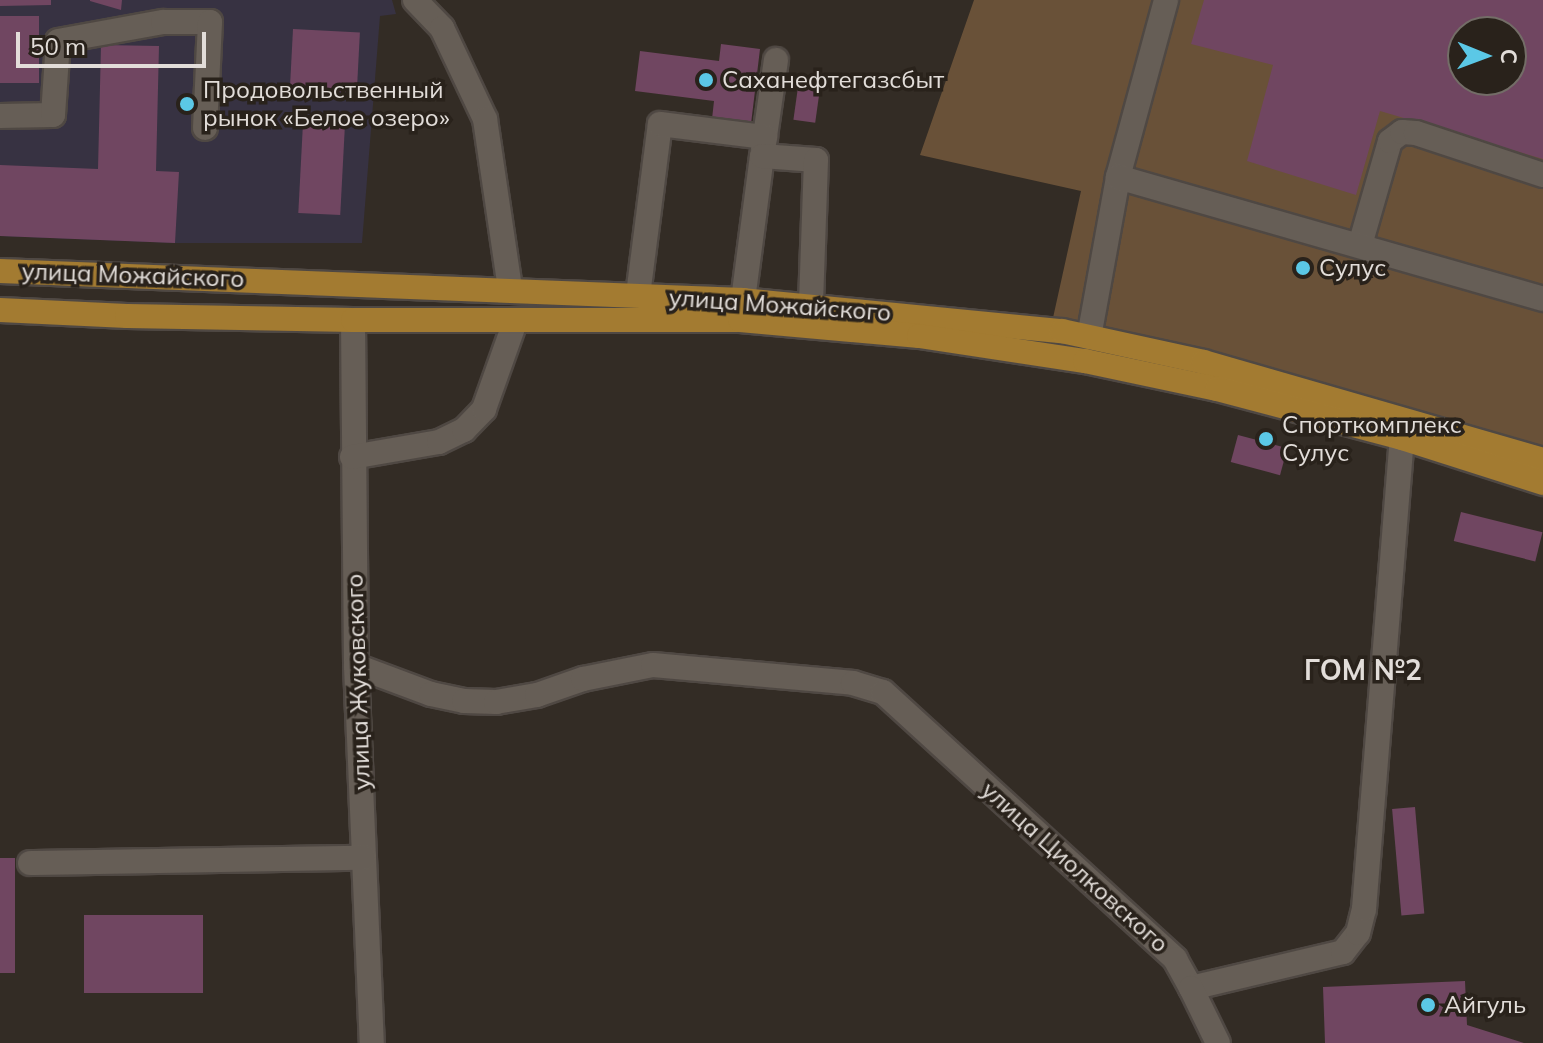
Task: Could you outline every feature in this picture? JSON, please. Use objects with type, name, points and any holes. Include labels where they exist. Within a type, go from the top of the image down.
[{"type":"main road","name":"улица Можайского","points":[[0,271],[743,300],[811,304],[1062,331],[1204,362],[1543,460]]},
{"type":"main road","name":"улица Можайского","points":[[0,310],[127,316],[353,320],[740,320],[1008,347],[1217,389],[1402,438],[1543,483]]},
{"type":"street","points":[[415,0],[442,28],[485,119],[510,289]]},
{"type":"street","points":[[1089,337],[1118,177],[1166,0]]},
{"type":"street","points":[[0,116],[53,115],[58,41],[163,22],[210,22],[205,128]]},
{"type":"street","points":[[743,300],[776,60]]},
{"type":"street","points":[[638,295],[660,124],[816,160],[811,304]]},
{"type":"street","points":[[1360,245],[1390,141],[1402,132],[1416,133],[1543,175]]},
{"type":"street","points":[[1118,177],[1543,299]]},
{"type":"street","name":"улица Жуковского","points":[[353,320],[356,666],[372,1043]]},
{"type":"street","points":[[352,457],[439,442],[464,430],[484,409],[515,322]]},
{"type":"street","points":[[1191,988],[1343,952],[1358,933],[1364,909],[1402,438]]},
{"type":"street","name":"улица Циолковского","points":[[356,666],[431,694],[464,701],[496,702],[537,695],[583,679],[653,665],[853,683],[883,692],[1175,959],[1218,1043]]},
{"type":"street","points":[[30,863],[364,858]]},
{"type":"shaded area","name":"Продовольственный рынок «Белое озеро»","points":[[0,0],[392,0],[396,14],[380,16],[362,243],[175,243],[0,236]]},
{"type":"shaded area","name":"Сулус","points":[[974,0],[1543,0],[1543,461],[1047,345],[1081,191],[920,155]]},
{"type":"building","points":[[0,0],[51,0],[51,5],[0,6]]},
{"type":"building","points":[[90,0],[122,0],[121,10],[90,1]]},
{"type":"building","points":[[1204,0],[1543,0],[1543,159],[1380,111],[1356,195],[1247,161],[1273,65],[1191,44]]},
{"type":"building","points":[[0,16],[39,16],[39,83],[0,83]]},
{"type":"building","points":[[293,29],[360,33],[357,92],[290,89]]},
{"type":"building","points":[[721,44],[760,49],[751,124],[712,119],[714,101],[635,91],[640,51],[719,61]]},
{"type":"building","points":[[101,45],[159,46],[156,171],[179,172],[175,243],[0,236],[0,165],[98,169]]},
{"type":"building","points":[[798,87],[820,90],[815,123],[793,120]]},
{"type":"building","points":[[303,123],[345,125],[340,215],[298,213]]},
{"type":"building","points":[[1238,435],[1287,448],[1280,475],[1231,462]]},
{"type":"building","points":[[1461,512],[1543,532],[1535,561],[1454,541]]},
{"type":"building","points":[[1415,807],[1424,914],[1401,916],[1392,809]]},
{"type":"building","points":[[0,858],[15,858],[15,973],[0,973]]},
{"type":"building","points":[[84,915],[203,915],[203,993],[84,993]]},
{"type":"building","points":[[1465,981],[1467,1025],[1524,1043],[1325,1043],[1323,987]]},
{"type":"place","name":"Саханефтегазсбыт","points":[[706,80]]},
{"type":"place","name":"Продовольственный рынок «Белое озеро»","points":[[187,104]]},
{"type":"place","name":"Сулус","points":[[1303,268]]},
{"type":"place","name":"Спорткомплекс Сулус","points":[[1266,439]]},
{"type":"place","name":"Айгуль","points":[[1428,1005]]},
{"type":"district","name":"ГОМ №2","points":[[1363,670]]}]
